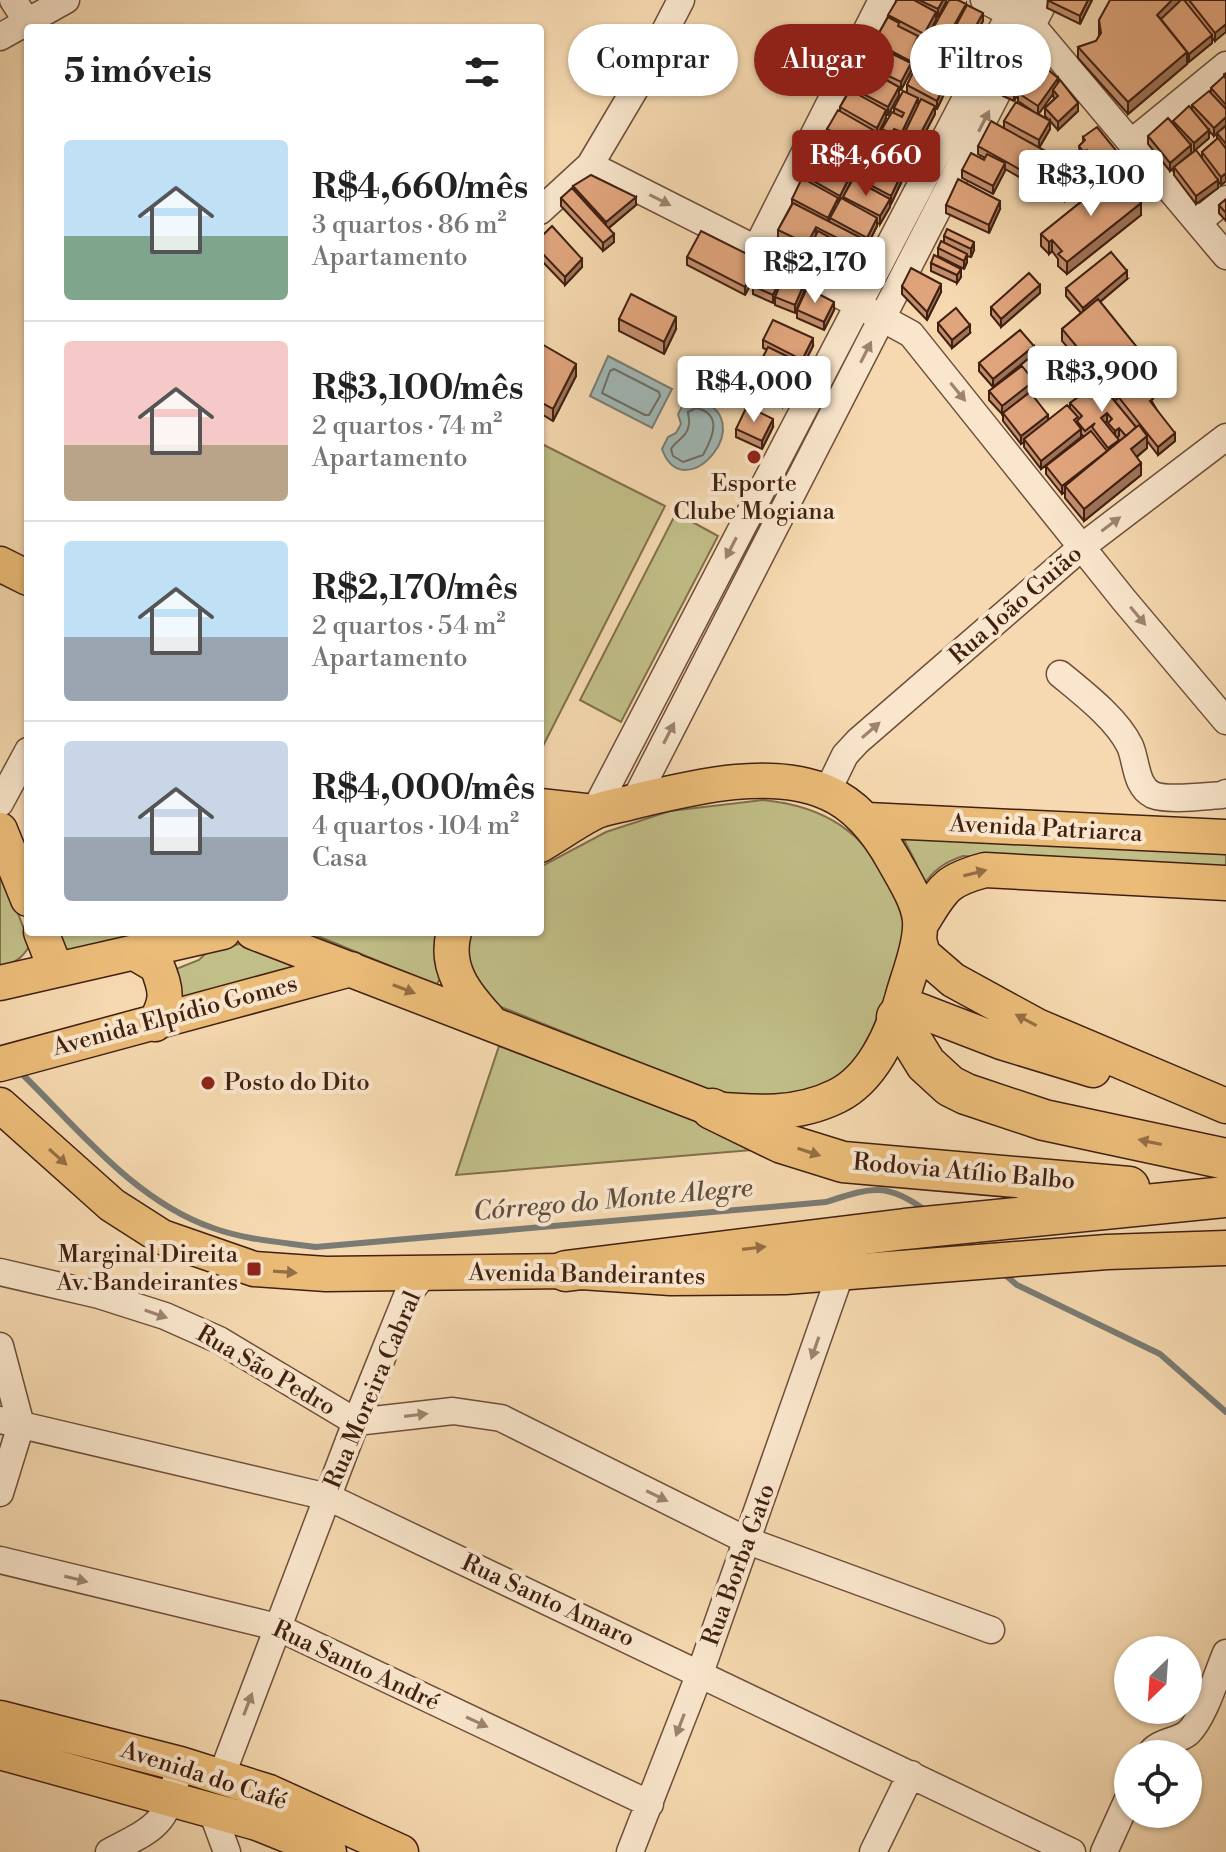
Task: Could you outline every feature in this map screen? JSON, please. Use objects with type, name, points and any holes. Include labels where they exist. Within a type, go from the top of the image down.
[{"type":"highway","points":[[897,1017],[926,1064],[950,1086],[966,1094],[1044,1120],[1226,1159]]},
{"type":"highway","name":"Rodovia Atílio Balbo","points":[[712,1109],[782,1143],[843,1162],[1226,1196]]},
{"type":"highway","points":[[566,1271],[905,1229],[1226,1196]]},
{"type":"main road","points":[[0,564],[24,576]]},
{"type":"main road","points":[[544,843],[594,812],[703,787],[770,781],[827,792],[867,820],[886,846],[912,896],[923,954],[953,980],[1037,1026],[1226,1107]]},
{"type":"main road","points":[[544,806],[594,812]]},
{"type":"main road","points":[[0,817],[24,829]]},
{"type":"main road","name":"Avenida Patriarca","points":[[867,820],[1226,837]]},
{"type":"main road","points":[[0,830],[24,889]]},
{"type":"main road","name":"Avenida Patriarca","points":[[920,932],[942,891],[958,877],[985,870],[1226,883]]},
{"type":"main road","points":[[264,936],[712,1109],[765,1114],[815,1105],[838,1096],[856,1084],[875,1060],[897,1017],[920,932]]},
{"type":"main road","points":[[43,936],[56,970]]},
{"type":"main road","points":[[0,983],[206,936]]},
{"type":"main road","points":[[453,936],[452,961],[457,981],[490,1021]]},
{"type":"main road","points":[[135,953],[157,966],[164,984],[166,1002],[155,1024]]},
{"type":"main road","name":"Avenida Elpídio Gomes","points":[[15,1060],[351,969]]},
{"type":"main road","points":[[897,1017],[907,1011],[918,1010],[1030,1052],[1226,1107]]},
{"type":"main road","name":"Avenida Bandeirantes","points":[[0,1105],[112,1205],[162,1237],[254,1269],[326,1274],[566,1271],[671,1278],[840,1275],[1107,1252],[1226,1248]]},
{"type":"main road","name":"Avenida do Café","points":[[0,1718],[180,1764],[257,1823],[329,1852]]},
{"type":"main road","name":"Avenida do Café","points":[[0,1752],[171,1799],[216,1793],[269,1792],[401,1852]]},
{"type":"street","points":[[0,37],[23,15],[66,0]]},
{"type":"street","points":[[544,207],[590,165],[635,89],[681,0]]},
{"type":"street","points":[[756,249],[882,0]]},
{"type":"street","points":[[984,0],[1020,13],[1226,256]]},
{"type":"street","points":[[594,812],[857,305],[1020,13],[1045,0]]},
{"type":"street","points":[[634,802],[882,321],[1020,13]]},
{"type":"street","points":[[1132,142],[1226,65]]},
{"type":"street","points":[[590,165],[756,249],[882,321],[911,334],[1124,600],[1226,721]]},
{"type":"street","points":[[1198,222],[1226,199]]},
{"type":"street","name":"Rua João Guião","points":[[827,792],[845,755],[858,741],[1083,546],[1226,437]]},
{"type":"street","points":[[1060,674],[1119,730],[1129,745],[1137,775],[1145,788],[1155,795],[1226,793]]},
{"type":"street","points":[[0,803],[24,758]]},
{"type":"street","name":"Rua São Pedro","points":[[0,1272],[99,1295],[165,1316],[219,1340],[356,1422],[453,1411],[501,1418],[748,1541],[991,1630]]},
{"type":"street","name":"Rua Moreira Cabral","points":[[216,1793],[356,1422],[407,1296],[424,1274]]},
{"type":"street","name":"Rua Borba Gato","points":[[630,1852],[700,1673],[840,1275]]},
{"type":"street","points":[[0,1346],[11,1423],[0,1493]]},
{"type":"street","name":"Rua Santo Amaro","points":[[11,1423],[328,1497],[1072,1852]]},
{"type":"street","name":"Rua Santo André","points":[[0,1560],[277,1627],[650,1804]]},
{"type":"street","points":[[1174,1740],[1187,1734],[1197,1721],[1226,1653]]},
{"type":"street","points":[[109,1852],[150,1830],[163,1818],[180,1764]]},
{"type":"street","points":[[873,1852],[911,1774]]},
{"type":"street","points":[[216,1793],[227,1852]]},
{"type":"street","points":[[1104,1852],[1115,1828]]},
{"type":"shaded area","points":[[544,445],[665,506],[544,744]]},
{"type":"shaded area","points":[[676,513],[718,536],[621,722],[580,700]]},
{"type":"shaded area","points":[[763,800],[805,808],[841,825],[856,837],[881,869],[904,919],[903,954],[892,990],[862,1048],[851,1065],[829,1084],[815,1091],[783,1097],[750,1097],[718,1092],[479,998],[464,944],[465,936],[544,936],[544,865],[606,832],[670,811]]},
{"type":"shaded area","points":[[900,832],[1226,849],[1226,869],[963,856],[940,867],[923,886],[916,863]]},
{"type":"shaded area","points":[[0,866],[24,936],[30,945],[18,960],[0,966]]},
{"type":"shaded area","points":[[59,936],[157,936],[67,957]]},
{"type":"shaded area","points":[[318,936],[443,936],[443,975],[436,985]]},
{"type":"shaded area","points":[[243,943],[304,969],[189,1000],[181,996],[173,976],[176,969],[199,960],[207,952]]},
{"type":"shaded area","points":[[499,1046],[776,1148],[456,1175]]},
{"type":"water","points":[[608,356],[672,389],[652,428],[590,396]]},
{"type":"water","points":[[695,399],[715,409],[722,423],[721,439],[713,454],[701,465],[686,470],[673,465],[662,449],[668,437],[676,433],[681,424],[678,414],[683,405]]},
{"type":"building","points":[[897,0],[914,0],[936,12],[929,24],[910,24],[910,27],[888,15]]},
{"type":"building","points":[[919,0],[943,0],[938,9]]},
{"type":"building","points":[[949,0],[966,4],[955,24],[935,24]]},
{"type":"building","points":[[1047,0],[1088,0],[1080,16]]},
{"type":"building","points":[[1110,0],[1172,0],[1157,15],[1187,52],[1128,102],[1078,47],[1096,41],[1101,33],[1099,20]]},
{"type":"building","points":[[1181,0],[1212,35],[1189,54],[1161,19]]},
{"type":"building","points":[[1189,0],[1226,0],[1226,24],[1215,33]]},
{"type":"building","points":[[967,5],[983,13],[977,24],[957,24]]},
{"type":"building","points":[[888,17],[910,32],[910,61],[894,53],[894,24],[884,24]]},
{"type":"building","points":[[894,55],[910,63],[901,82],[894,79]]},
{"type":"building","points":[[1051,72],[1058,78],[1051,88]]},
{"type":"building","points":[[1224,76],[1226,79],[1226,105],[1211,88]]},
{"type":"building","points":[[1060,80],[1078,103],[1058,122],[1045,108],[1058,96],[1053,90]]},
{"type":"building","points":[[894,84],[899,87],[888,107],[867,96],[894,96]]},
{"type":"building","points":[[903,91],[918,98],[902,132],[894,129],[892,134],[882,129],[892,112],[902,117],[904,113],[894,108]]},
{"type":"building","points":[[1209,91],[1226,109],[1226,117],[1214,128],[1192,105]]},
{"type":"building","points":[[846,96],[861,96],[886,110],[877,128],[840,107]]},
{"type":"building","points":[[1023,96],[1045,96],[1038,106]]},
{"type":"building","points":[[921,99],[935,106],[916,142],[903,136]]},
{"type":"building","points":[[1016,102],[1050,121],[1039,140],[1004,121]]},
{"type":"building","points":[[1189,106],[1209,130],[1194,143],[1173,121]]},
{"type":"building","points":[[838,110],[880,134],[870,152],[827,129]]},
{"type":"building","points":[[1168,118],[1191,145],[1170,163],[1148,136]]},
{"type":"building","points":[[991,121],[1049,153],[1035,178],[978,146]]},
{"type":"building","points":[[1226,126],[1226,144],[1217,133]]},
{"type":"building","points":[[1097,127],[1123,159],[1097,181],[1086,166],[1080,171],[1085,176],[1065,193],[1048,174],[1065,159],[1069,164],[1088,150],[1083,151],[1079,146],[1085,140],[1083,137]]},
{"type":"building","points":[[826,132],[865,153],[854,174],[816,153]]},
{"type":"building","points":[[886,135],[915,148],[902,173],[874,159]]},
{"type":"building","points":[[1218,138],[1226,149],[1226,173],[1221,177],[1202,152]]},
{"type":"building","points":[[1196,150],[1218,180],[1196,196],[1174,167]]},
{"type":"building","points":[[971,153],[984,160],[987,154],[1005,163],[993,186],[962,170]]},
{"type":"building","points":[[866,156],[901,175],[891,196],[855,177]]},
{"type":"building","points":[[814,158],[850,176],[840,196],[805,176]]},
{"type":"building","points":[[1117,173],[1129,195],[1133,193],[1141,203],[1067,262],[1058,254],[1062,251],[1052,240],[1049,242],[1041,234]]},
{"type":"building","points":[[591,175],[636,197],[606,222],[573,186]]},
{"type":"building","points":[[802,178],[838,198],[828,218],[792,199]]},
{"type":"building","points":[[853,179],[890,199],[880,216],[843,197]]},
{"type":"building","points":[[958,179],[1000,201],[989,225],[946,205]]},
{"type":"building","points":[[572,188],[614,234],[603,243],[561,198]]},
{"type":"building","points":[[841,198],[877,218],[867,238],[830,218]]},
{"type":"building","points":[[1226,199],[1226,213],[1219,205]]},
{"type":"building","points":[[793,203],[867,241],[852,268],[836,261],[847,243],[816,227],[807,244],[778,230]]},
{"type":"building","points":[[552,226],[582,259],[565,277],[544,255],[544,234]]},
{"type":"building","points":[[947,229],[974,242],[971,249],[944,236]]},
{"type":"building","points":[[701,231],[759,260],[745,287],[687,257]]},
{"type":"building","points":[[818,231],[844,245],[834,260],[810,247]]},
{"type":"building","points":[[941,241],[967,254],[964,261],[938,248]]},
{"type":"building","points":[[1111,252],[1127,271],[1083,308],[1066,288]]},
{"type":"building","points":[[934,255],[961,269],[957,275],[931,263]]},
{"type":"building","points":[[763,265],[783,274],[773,295],[753,286]]},
{"type":"building","points":[[911,268],[941,284],[927,312],[902,286]]},
{"type":"building","points":[[1029,273],[1040,285],[1001,319],[991,307]]},
{"type":"building","points":[[784,276],[804,284],[795,305],[775,297]]},
{"type":"building","points":[[807,288],[834,302],[824,322],[797,310]]},
{"type":"building","points":[[631,294],[676,317],[664,342],[619,319]]},
{"type":"building","points":[[1098,299],[1149,362],[1113,390],[1062,329]]},
{"type":"building","points":[[956,308],[970,325],[952,340],[938,323]]},
{"type":"building","points":[[773,320],[813,338],[802,360],[763,340]]},
{"type":"building","points":[[1020,330],[1034,346],[993,379],[979,363]]},
{"type":"building","points":[[544,345],[576,364],[553,409],[544,404]]},
{"type":"building","points":[[768,347],[801,363],[793,379],[760,363]]},
{"type":"building","points":[[1022,366],[1034,381],[1002,406],[989,391]]},
{"type":"building","points":[[759,367],[792,382],[783,398],[751,382]]},
{"type":"building","points":[[1138,379],[1153,399],[1150,401],[1175,433],[1158,447],[1117,395]]},
{"type":"building","points":[[1099,382],[1136,427],[1126,436],[1119,428],[1115,431],[1108,423],[1112,419],[1107,413],[1101,418],[1119,440],[1108,448],[1092,427],[1095,423],[1085,431],[1077,421],[1082,416],[1070,403]]},
{"type":"building","points":[[1030,392],[1048,415],[1021,436],[1003,413]]},
{"type":"building","points":[[1067,405],[1078,417],[1074,420],[1081,429],[1041,461],[1024,439]]},
{"type":"building","points":[[747,406],[773,419],[762,441],[736,429]]},
{"type":"building","points":[[1139,425],[1147,436],[1131,449],[1141,463],[1084,509],[1065,486]]},
{"type":"building","points":[[1091,431],[1107,451],[1062,486],[1046,466]]},
{"type":"waterway","name":"Córrego do Monte Alegre","points":[[19,1071],[108,1160],[158,1200],[184,1216],[213,1228],[264,1240],[316,1247],[826,1202],[878,1190],[900,1195],[926,1211]]},
{"type":"waterway","name":"Córrego do Monte Alegre","points":[[1003,1273],[1017,1285],[1160,1354],[1226,1412]]},
{"type":"place","name":"Esporte Clube Mogiana","points":[[754,457]]},
{"type":"place","name":"Posto do Dito","points":[[208,1083]]},
{"type":"place","name":"Marginal Direita Av. Bandeirantes","points":[[254,1269]]}]
